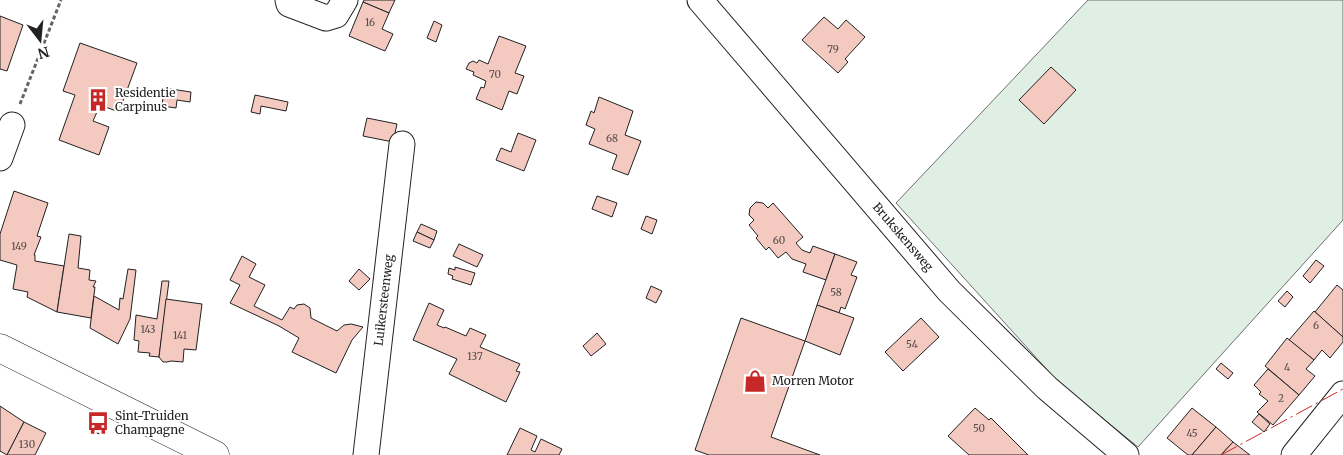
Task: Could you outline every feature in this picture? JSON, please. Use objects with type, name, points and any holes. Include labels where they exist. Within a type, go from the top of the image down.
[{"type":"main road","points":[[0,348],[215,455]]},
{"type":"street","points":[[288,0],[289,4],[326,18],[336,15],[344,0]]},
{"type":"street","name":"Brukskensweg","points":[[700,0],[949,291],[1048,388],[1126,455]]},
{"type":"street","points":[[0,158],[12,125]]},
{"type":"street","name":"Luikersteenweg","points":[[366,455],[402,144]]},
{"type":"street","points":[[1294,455],[1343,394]]},
{"type":"path","points":[[12,125],[61,0]]},
{"type":"green space","points":[[1088,0],[1343,0],[1343,220],[1138,447],[1051,374],[896,203]]},
{"type":"building","points":[[364,0],[395,0],[389,13],[363,2]]},
{"type":"building","points":[[363,2],[389,13],[382,29],[393,34],[385,51],[349,36]]},
{"type":"building","points":[[0,16],[23,25],[7,71],[0,69]]},
{"type":"building","points":[[824,17],[838,29],[846,20],[865,37],[845,59],[848,62],[838,73],[802,40]]},
{"type":"building","points":[[434,21],[442,25],[436,42],[427,38]]},
{"type":"building","points":[[499,36],[526,46],[515,73],[524,76],[517,94],[509,91],[502,110],[476,99],[481,87],[484,88],[486,81],[473,75],[474,72],[466,69],[469,63],[473,61],[477,63],[479,60],[488,64]]},
{"type":"building","name":"Residentie Carpinus","points":[[80,43],[137,63],[119,112],[100,105],[93,121],[109,127],[99,155],[59,140],[75,95],[63,91]]},
{"type":"building","points":[[1051,67],[1076,90],[1044,124],[1019,100]]},
{"type":"building","points":[[164,88],[191,92],[190,102],[177,100],[176,108],[162,106]]},
{"type":"building","points":[[255,95],[288,102],[286,111],[261,106],[260,114],[251,112]]},
{"type":"building","points":[[599,97],[633,111],[625,135],[641,141],[628,175],[612,169],[617,155],[589,144],[595,129],[586,125],[591,111],[594,113]]},
{"type":"building","points":[[367,118],[397,124],[393,142],[363,136]]},
{"type":"building","points":[[518,133],[536,140],[524,171],[496,160],[501,148],[511,152]]},
{"type":"building","points":[[14,191],[48,203],[37,236],[41,237],[34,255],[35,261],[64,266],[57,312],[27,297],[28,292],[13,289],[17,265],[0,260],[0,234]]},
{"type":"building","points":[[597,196],[617,203],[612,217],[592,209]]},
{"type":"building","points":[[756,202],[763,203],[768,208],[773,203],[803,237],[796,243],[802,250],[810,253],[813,246],[835,254],[826,280],[803,272],[806,264],[792,259],[786,252],[778,258],[769,247],[766,250],[756,238],[758,236],[749,225],[754,220],[749,215],[750,208]]},
{"type":"building","points":[[646,216],[657,220],[652,234],[641,229]]},
{"type":"building","points":[[421,224],[437,231],[434,240],[417,232]]},
{"type":"building","points":[[417,232],[434,240],[430,248],[413,241]]},
{"type":"building","points":[[69,234],[81,236],[78,268],[90,270],[89,280],[96,281],[93,287],[95,287],[91,318],[57,312]]},
{"type":"building","points":[[459,244],[483,255],[477,267],[453,256]]},
{"type":"building","points":[[835,254],[857,262],[851,275],[857,277],[845,309],[841,307],[839,313],[817,305]]},
{"type":"building","points":[[242,256],[256,264],[249,277],[265,285],[254,306],[282,320],[290,307],[294,309],[297,305],[304,304],[310,308],[311,318],[337,331],[344,325],[351,324],[363,327],[352,340],[336,373],[292,352],[299,338],[279,326],[230,303],[240,285],[230,280]]},
{"type":"building","points":[[1316,260],[1324,266],[1310,283],[1303,276]]},
{"type":"building","points":[[455,267],[475,273],[471,285],[452,279],[453,276],[448,274],[449,268],[455,270]]},
{"type":"building","points":[[128,269],[136,270],[130,319],[118,344],[90,328],[94,296],[119,310],[120,298],[123,299]]},
{"type":"building","points":[[359,269],[370,279],[359,290],[349,281]]},
{"type":"building","points":[[162,281],[169,281],[159,357],[149,356],[150,353],[138,352],[139,341],[134,340],[136,315],[157,319]]},
{"type":"building","points":[[1337,285],[1343,290],[1343,337],[1315,312]]},
{"type":"building","points":[[651,286],[662,291],[656,303],[646,298]]},
{"type":"building","points":[[1287,291],[1293,297],[1285,307],[1278,301]]},
{"type":"building","points":[[166,299],[202,304],[196,350],[184,349],[183,362],[163,362],[159,357]]},
{"type":"building","points":[[429,303],[444,310],[437,325],[466,336],[470,328],[486,335],[480,347],[520,364],[516,371],[520,372],[506,402],[449,374],[457,359],[413,340]]},
{"type":"building","points":[[817,305],[854,318],[840,355],[805,341]]},
{"type":"building","points":[[1314,311],[1343,337],[1343,342],[1330,358],[1322,350],[1314,360],[1289,340]]},
{"type":"building","name":"Morren Motor","points":[[741,318],[805,341],[771,437],[820,455],[709,455],[695,450]]},
{"type":"building","points":[[921,318],[939,337],[903,371],[885,352]]},
{"type":"building","points":[[597,333],[606,344],[591,356],[583,346]]},
{"type":"building","points":[[1287,338],[1314,360],[1306,369],[1315,376],[1299,395],[1265,366]]},
{"type":"building","points":[[1221,363],[1233,373],[1228,379],[1216,369]]},
{"type":"building","points":[[1268,369],[1299,395],[1273,425],[1257,412],[1268,401],[1259,394],[1261,392],[1254,385]]},
{"type":"building","points":[[0,406],[24,422],[7,455],[0,451]]},
{"type":"building","points":[[975,408],[989,420],[991,418],[1028,455],[969,455],[948,436]]},
{"type":"building","points":[[1192,408],[1216,427],[1192,455],[1188,455],[1167,438]]},
{"type":"building","points":[[1259,414],[1270,424],[1264,432],[1252,422]]},
{"type":"building","points":[[24,422],[46,433],[35,455],[7,455]]},
{"type":"building","points":[[93,425],[101,430],[99,434],[90,430]]},
{"type":"building","points":[[1216,427],[1233,442],[1221,455],[1192,455]]},
{"type":"building","points":[[520,428],[537,436],[531,450],[535,452],[541,439],[562,449],[559,455],[507,455]]},
{"type":"building","points":[[1233,442],[1250,455],[1221,455]]},
{"type":"power","points":[[1221,455],[1343,389]]},
{"type":"place","name":"Residentie Carpinus","points":[[98,100]]},
{"type":"place","name":"Morren Motor","points":[[755,381]]},
{"type":"place","name":"Sint-Truiden Champagne","points":[[98,423]]}]
